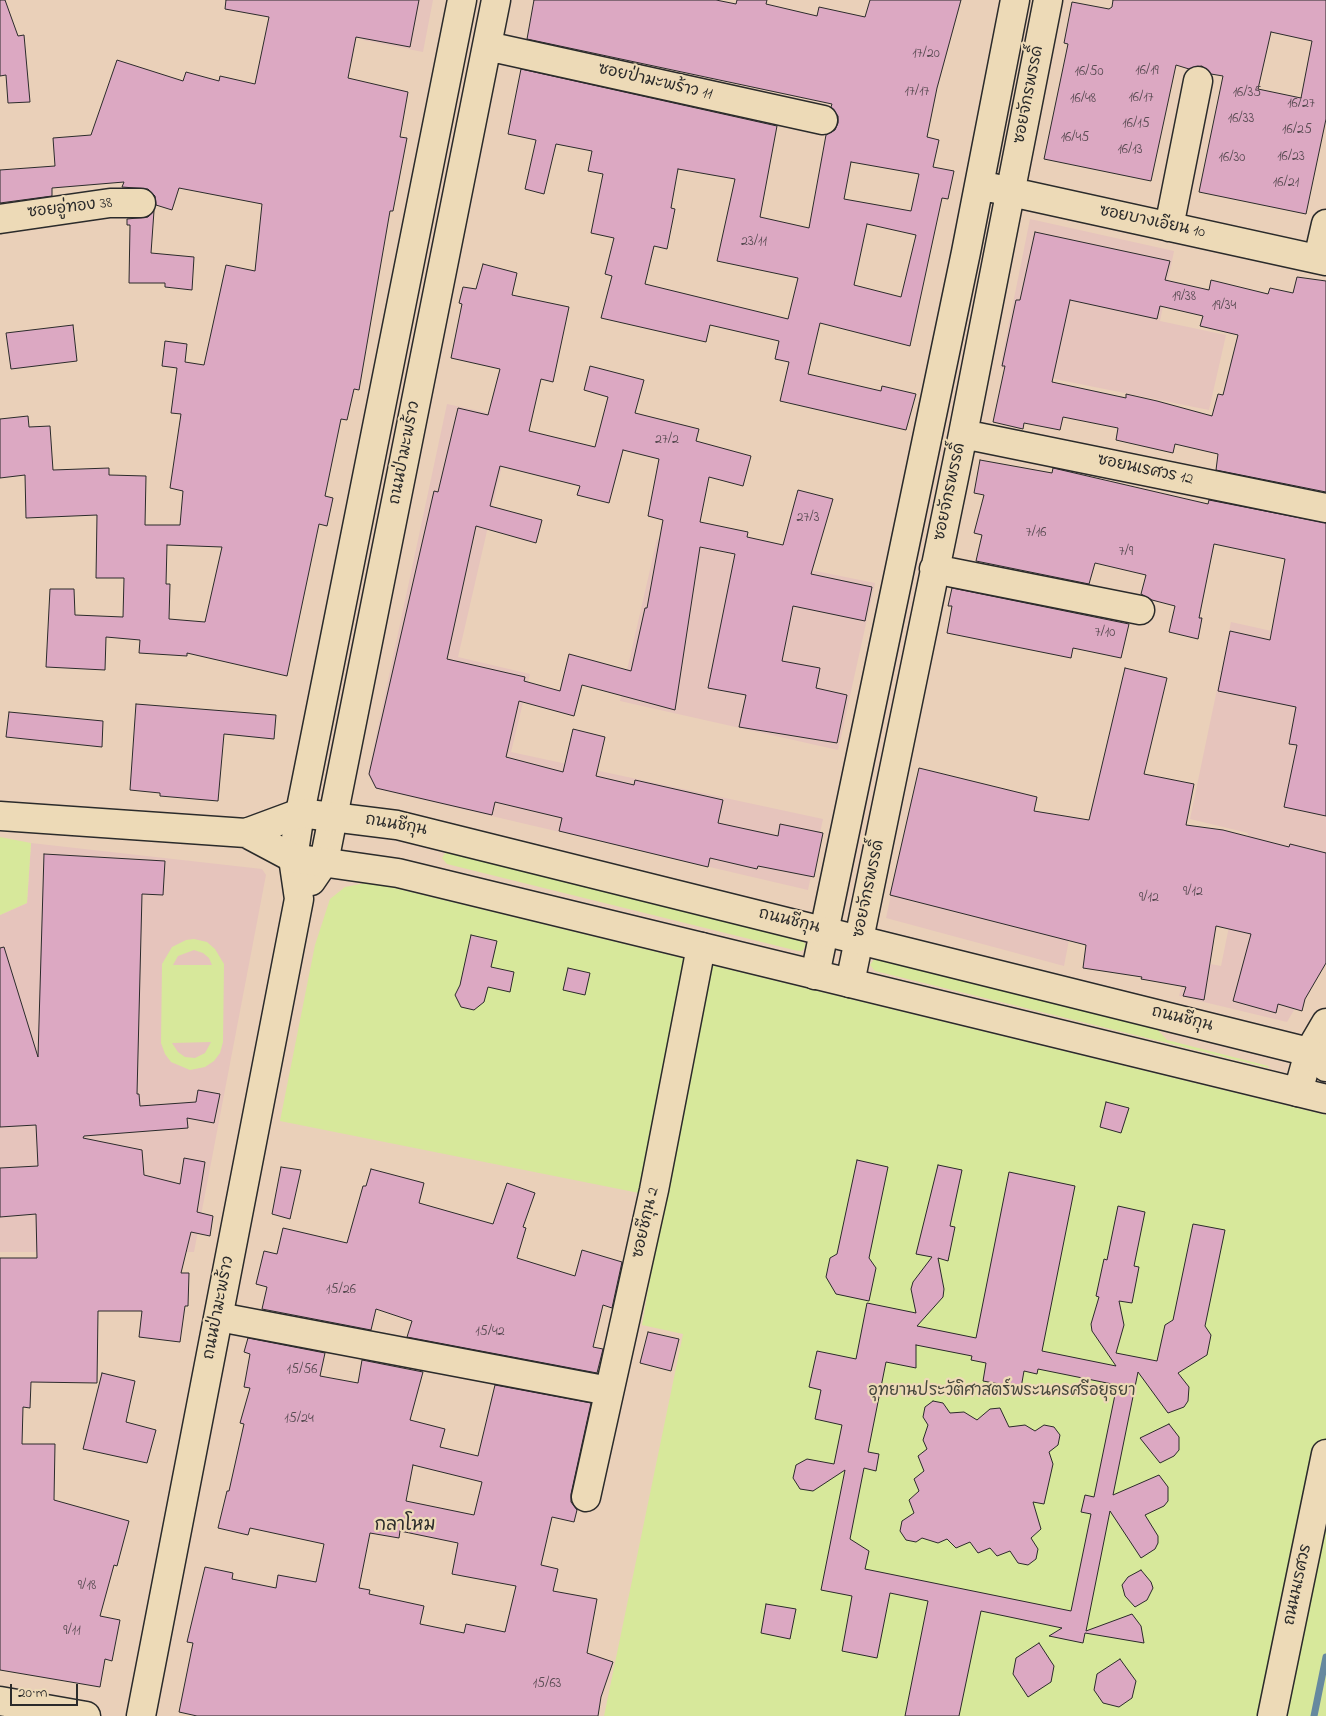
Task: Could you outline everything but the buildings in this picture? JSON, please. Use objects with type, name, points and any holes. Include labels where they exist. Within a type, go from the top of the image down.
[{"type":"street","name":"ถนนป่ามะพร้าว","points":[[141,1716],[300,899],[293,858],[300,813],[462,0]]},
{"type":"street","name":"ถนนป่ามะพร้าว","points":[[300,899],[324,862],[496,0]]},
{"type":"street","name":"ซอยจักรพรรดิ์","points":[[815,975],[826,931],[979,185],[1015,0]]},
{"type":"street","name":"ซอยจักรพรรดิ์","points":[[850,983],[963,434],[1048,0]]},
{"type":"street","name":"ซอยป่ามะพร้าว 11","points":[[487,46],[823,120]]},
{"type":"street","points":[[1169,227],[1198,81]]},
{"type":"street","name":"ซอยบางเอียน 10","points":[[979,185],[1322,260]]},
{"type":"street","name":"ซอยอู่ทอง 38","points":[[0,218],[110,203],[141,203]]},
{"type":"street","points":[[1322,260],[1326,224]]},
{"type":"street","name":"ซอยนเรศวร 12","points":[[963,434],[1326,508]]},
{"type":"street","points":[[934,569],[1140,610]]},
{"type":"street","points":[[886,634],[920,641]]},
{"type":"street","name":"ถนนชีกุน","points":[[246,833],[300,813],[397,825],[449,836],[826,931],[1317,1060]]},
{"type":"street","name":"ถนนชีกุน","points":[[0,816],[246,833],[293,858],[392,872],[1326,1099]]},
{"type":"street","name":"ซอยชีกุน 2","points":[[586,1497],[654,1190],[701,947]]},
{"type":"street","points":[[1298,1092],[1317,1060],[1326,1023]]},
{"type":"street","points":[[219,1317],[609,1391]]},
{"type":"street","name":"ถนนนเรศวร","points":[[1272,1716],[1326,1454]]},
{"type":"street","points":[[0,1701],[86,1716]]},
{"type":"shaded area","points":[[371,0],[433,0],[423,52],[363,40]]},
{"type":"shaded area","points":[[1030,219],[1174,251],[1160,321],[1226,335],[1209,410],[1000,368]]},
{"type":"shaded area","points":[[447,404],[513,418],[458,657],[530,674],[511,752],[823,819],[808,890],[376,789],[368,774]]},
{"type":"shaded area","points":[[657,539],[875,583],[838,750],[620,701]]},
{"type":"shaded area","points":[[1231,622],[1326,643],[1326,955],[1287,1022],[1179,996],[1188,960],[1221,966],[1248,833],[1190,819]]},
{"type":"shaded area","points":[[31,843],[262,869],[266,875],[194,1252],[0,1252],[0,915],[27,903]]},
{"type":"shaded area","points":[[901,849],[1078,893],[1064,966],[886,918]]},
{"type":"green space","points":[[0,837],[31,843],[27,903],[0,915]]},
{"type":"green space","points":[[446,852],[801,939],[806,945],[802,951],[798,951],[447,864],[442,858]]},
{"type":"green space","name":"อุทยานประวัติศาสตร์พระนครศรีอยุธยา","points":[[370,882],[1326,1115],[1326,1716],[604,1716],[683,1334],[642,1325],[664,1198],[280,1121],[315,945],[330,899],[345,887]]},
{"type":"green space","points":[[194,939],[207,942],[215,949],[224,964],[223,1042],[220,1053],[214,1061],[205,1067],[190,1070],[171,1062],[165,1054],[161,1043],[162,964],[172,947],[186,940]],"holes":[[[194,950],[203,953],[209,958],[212,965],[173,965],[178,956]],[[211,1042],[205,1053],[195,1058],[185,1057],[178,1052],[172,1043]]]},
{"type":"green space","points":[[874,959],[1156,1028],[1167,1040],[1268,1066],[1269,1068],[875,971],[870,965]]},
{"type":"waterway","points":[[1314,1716],[1326,1657]]},
{"type":"district","name":"กลาโหม","points":[[405,1527]]}]
